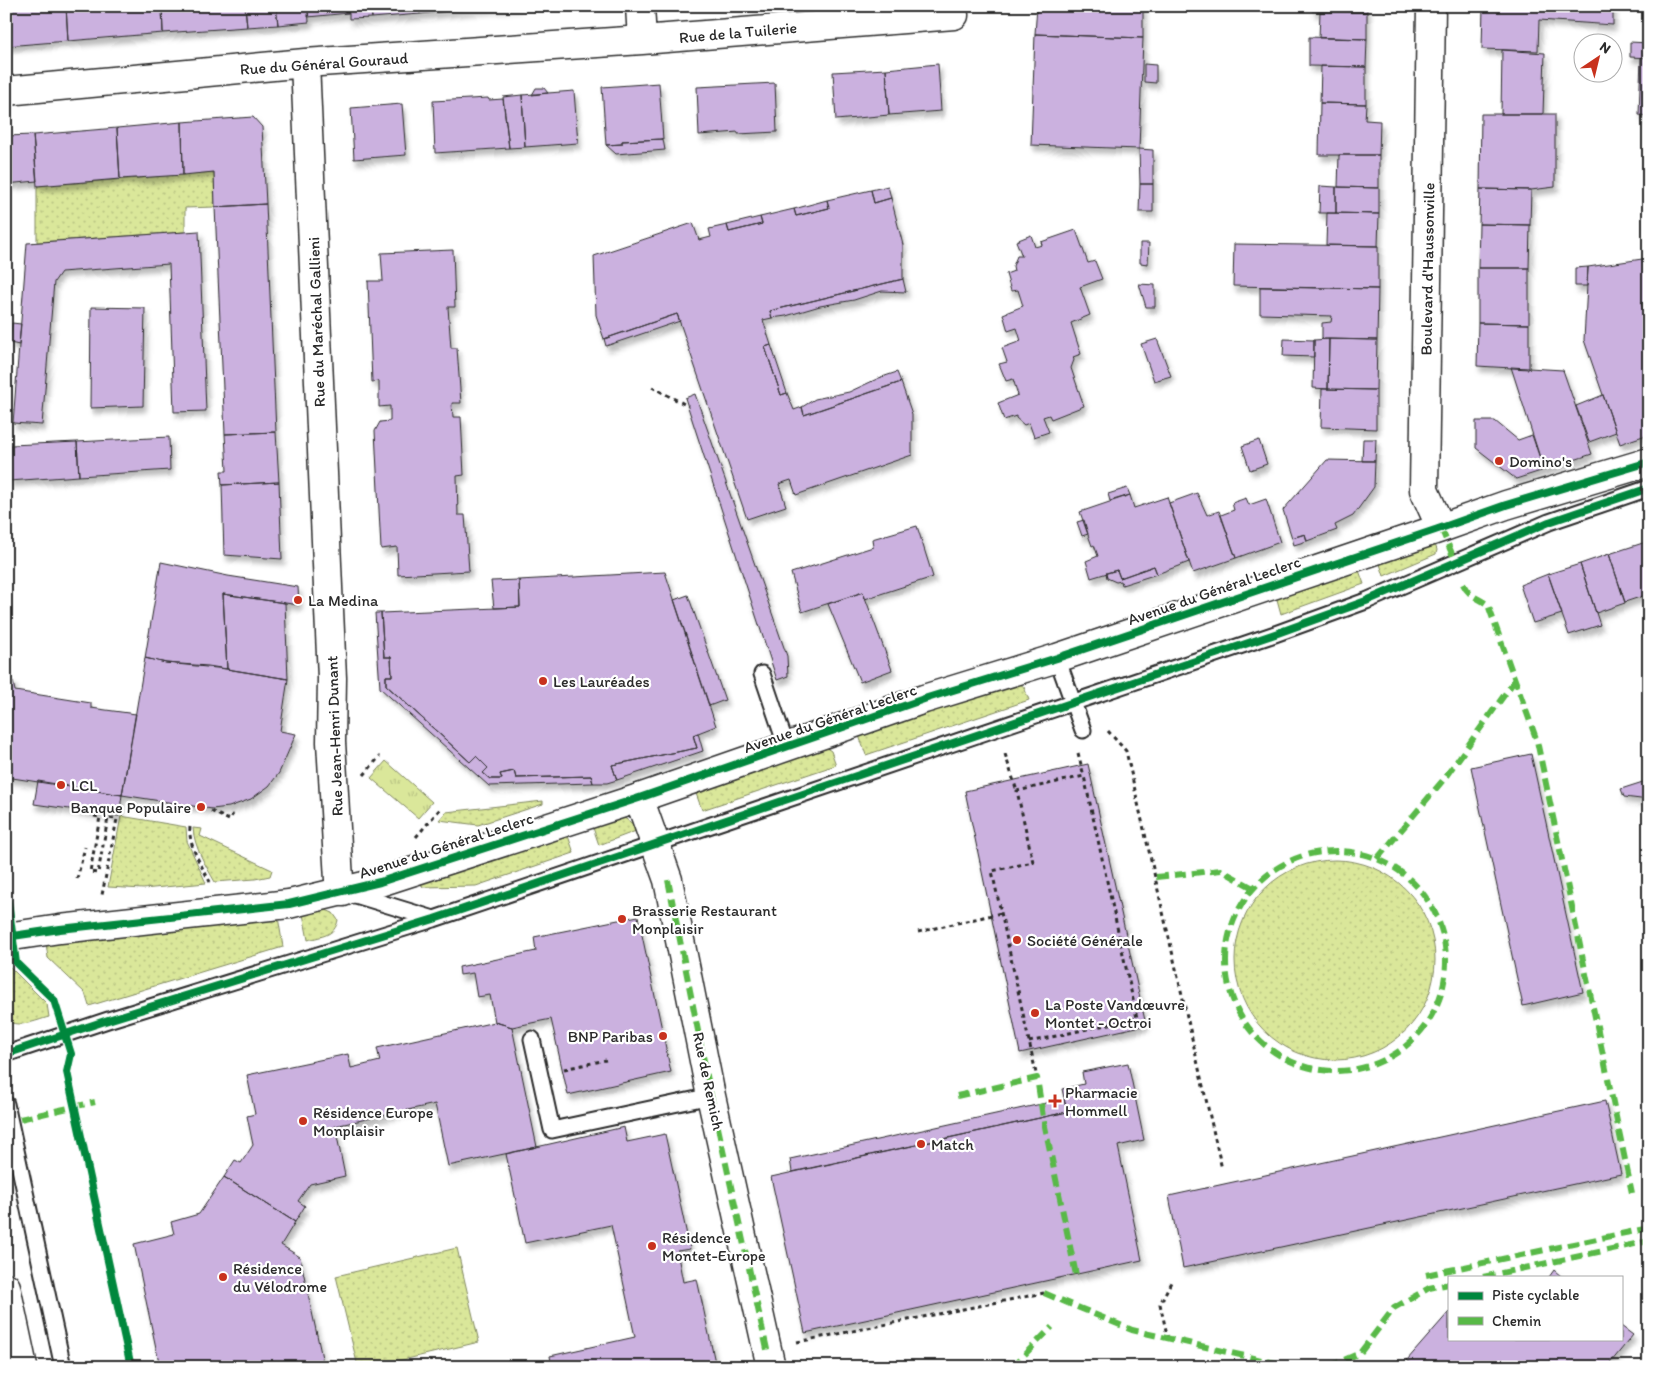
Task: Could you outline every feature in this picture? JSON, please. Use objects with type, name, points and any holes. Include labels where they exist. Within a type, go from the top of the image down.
[{"type":"street","points":[[640,6],[642,40]]},
{"type":"street","name":"Boulevard d'Haussonville","points":[[1431,6],[1424,490],[1441,528]]},
{"type":"street","name":"Rue de la Tuilerie","points":[[642,40],[954,15]]},
{"type":"street","name":"Rue du Général Gouraud","points":[[6,91],[305,63],[642,40]]},
{"type":"street","name":"Rue du Maréchal Gallieni","points":[[305,63],[327,580]]},
{"type":"street","name":"Avenue du Général Leclerc","points":[[6,937],[70,928],[289,904],[343,892],[420,870],[787,748],[924,699],[1057,658],[1506,505],[1649,462]]},
{"type":"street","name":"Rue Jean-Henri Dunant","points":[[327,580],[332,678],[331,742],[339,880],[343,892]]},
{"type":"street","name":"Rue de Remich","points":[[639,798],[668,880],[711,1096],[771,1367]]},
{"type":"street","points":[[6,1287],[23,1367]]},
{"type":"lane","points":[[6,1054],[82,1028],[434,919],[1073,703],[1366,601],[1549,522],[1649,488]]},
{"type":"lane","points":[[1057,658],[1083,730]]},
{"type":"lane","points":[[762,674],[787,748]]},
{"type":"lane","points":[[343,892],[434,919]]},
{"type":"lane","points":[[532,1039],[552,1130],[711,1096]]},
{"type":"lane","points":[[6,1104],[63,1367]]},
{"type":"path","points":[[652,387],[688,406]]},
{"type":"path","points":[[1107,730],[1126,751],[1222,1170]]},
{"type":"path","points":[[1005,754],[1018,791],[1033,862],[992,871],[1038,1078]]},
{"type":"path","points":[[362,778],[380,756]]},
{"type":"path","points":[[1029,1042],[1138,1018],[1082,765]]},
{"type":"path","points":[[1018,791],[1084,776]]},
{"type":"path","points":[[414,840],[440,809]]},
{"type":"path","points":[[211,811],[229,820],[233,814]]},
{"type":"path","points":[[94,816],[100,817],[90,872],[98,873],[108,818],[117,819],[101,900]]},
{"type":"path","points":[[190,827],[189,834],[192,844],[212,885]]},
{"type":"path","points":[[77,880],[84,847]]},
{"type":"path","points":[[918,932],[1001,913]]},
{"type":"path","points":[[560,1070],[606,1060]]},
{"type":"path","points":[[1168,1339],[1160,1304],[1171,1282]]},
{"type":"path","points":[[797,1342],[1044,1293]]},
{"type":"green space","points":[[214,172],[215,207],[185,208],[185,232],[37,242],[37,186]]},
{"type":"green space","points":[[1434,541],[1437,550],[1436,554],[1384,576],[1378,558]]},
{"type":"green space","points":[[1357,565],[1364,584],[1281,614],[1275,592]]},
{"type":"green space","points":[[1019,683],[1024,687],[1029,700],[866,755],[858,733]]},
{"type":"green space","points":[[825,747],[831,751],[836,765],[702,810],[694,788]]},
{"type":"green space","points":[[386,761],[432,802],[418,818],[371,778]]},
{"type":"green space","points":[[543,801],[543,804],[478,825],[439,820],[446,812]]},
{"type":"green space","points":[[620,815],[633,824],[636,831],[599,845],[591,822]]},
{"type":"green space","points":[[121,816],[186,827],[187,841],[206,883],[143,889],[108,887]]},
{"type":"green space","points":[[193,828],[202,829],[200,836],[272,870],[270,876],[215,882],[198,849]]},
{"type":"green space","points":[[566,830],[574,853],[476,886],[423,887],[420,883]]},
{"type":"green space","points":[[1335,860],[1364,864],[1382,872],[1406,889],[1423,913],[1431,931],[1435,960],[1431,989],[1423,1007],[1406,1031],[1382,1048],[1364,1056],[1335,1060],[1306,1056],[1288,1048],[1264,1031],[1247,1007],[1239,989],[1235,960],[1239,931],[1247,913],[1264,889],[1288,872],[1306,864]]},
{"type":"green space","points":[[326,910],[333,913],[338,920],[334,929],[323,936],[308,940],[303,914]]},
{"type":"green space","points":[[278,917],[283,947],[89,1006],[85,993],[48,958],[46,943]]},
{"type":"green space","points":[[6,957],[8,965],[47,1004],[49,1017],[22,1024],[6,1021]]},
{"type":"green space","points":[[457,1248],[479,1342],[373,1367],[358,1367],[336,1276]]},
{"type":"building","points":[[6,6],[66,6],[68,41],[6,46]]},
{"type":"building","points":[[66,6],[162,6],[163,33],[68,41]]},
{"type":"building","points":[[162,6],[245,6],[247,27],[163,33]]},
{"type":"building","points":[[245,6],[276,6],[278,25],[247,27]]},
{"type":"building","points":[[276,6],[308,6],[309,22],[278,25]]},
{"type":"building","points":[[308,6],[371,6],[372,18],[349,19],[349,13],[308,17]]},
{"type":"building","points":[[371,6],[420,6],[420,14],[372,18]]},
{"type":"building","points":[[420,6],[470,6],[470,9],[420,14]]},
{"type":"building","points":[[470,6],[519,6],[470,9]]},
{"type":"building","points":[[1037,6],[1143,6],[1143,38],[1035,34]]},
{"type":"building","points":[[1312,6],[1367,6],[1367,12],[1312,11]]},
{"type":"building","points":[[1483,6],[1613,6],[1613,25],[1539,20],[1538,51],[1482,49]]},
{"type":"building","points":[[1320,12],[1367,12],[1367,39],[1319,38]]},
{"type":"building","points":[[1035,34],[1143,38],[1139,149],[1031,145]]},
{"type":"building","points":[[1309,37],[1367,39],[1366,67],[1309,66]]},
{"type":"building","points":[[1630,42],[1649,43],[1649,58],[1630,57]]},
{"type":"building","points":[[1502,50],[1545,53],[1543,114],[1501,114]]},
{"type":"building","points":[[1641,57],[1649,58],[1649,116],[1639,115]]},
{"type":"building","points":[[938,64],[941,111],[889,115],[886,69]]},
{"type":"building","points":[[1144,64],[1156,65],[1156,83],[1144,82]]},
{"type":"building","points":[[1321,66],[1366,67],[1366,104],[1320,103]]},
{"type":"building","points":[[886,69],[889,115],[836,120],[833,72]]},
{"type":"building","points":[[659,83],[663,139],[622,141],[622,144],[606,145],[602,87]]},
{"type":"building","points":[[775,83],[777,132],[699,135],[697,87]]},
{"type":"building","points":[[536,88],[544,88],[548,93],[532,95]]},
{"type":"building","points":[[574,91],[578,143],[525,147],[522,95]]},
{"type":"building","points":[[522,95],[525,147],[509,148],[503,97]]},
{"type":"building","points":[[488,98],[489,100],[503,99],[509,148],[435,153],[433,101]]},
{"type":"building","points":[[1320,103],[1366,104],[1365,120],[1380,121],[1379,155],[1319,155]]},
{"type":"building","points":[[402,104],[406,155],[354,159],[351,108]]},
{"type":"building","points":[[1481,114],[1555,114],[1555,187],[1531,190],[1480,189]]},
{"type":"building","points":[[253,117],[262,127],[266,204],[215,207],[214,172],[183,175],[182,122]]},
{"type":"building","points":[[182,122],[183,175],[120,179],[117,128]]},
{"type":"building","points":[[117,128],[120,179],[37,186],[33,135]]},
{"type":"building","points":[[33,135],[37,181],[6,184],[6,136]]},
{"type":"building","points":[[663,139],[665,150],[616,154],[606,145],[622,144],[622,141]]},
{"type":"building","points":[[1139,149],[1153,150],[1153,184],[1140,184]]},
{"type":"building","points":[[1339,155],[1379,155],[1379,188],[1338,187]]},
{"type":"building","points":[[1140,184],[1153,184],[1153,212],[1139,212]]},
{"type":"building","points":[[888,186],[891,198],[874,203],[871,190]]},
{"type":"building","points":[[1320,186],[1336,187],[1336,213],[1319,213]]},
{"type":"building","points":[[1336,187],[1379,188],[1379,214],[1336,213]]},
{"type":"building","points":[[1480,189],[1531,190],[1530,225],[1479,224]]},
{"type":"building","points":[[871,190],[874,203],[891,198],[903,245],[903,279],[770,311],[772,318],[763,320],[771,345],[765,347],[781,395],[787,393],[794,410],[802,407],[804,415],[901,382],[912,414],[912,455],[796,495],[791,480],[779,484],[786,506],[747,519],[677,314],[604,339],[596,315],[594,256],[693,223],[699,240],[711,237],[709,229],[727,225],[729,232],[762,224],[760,217],[794,209],[796,216],[829,208],[827,200]]},
{"type":"building","points":[[827,200],[829,208],[796,216],[794,209]]},
{"type":"building","points":[[266,204],[276,432],[225,434],[215,207]]},
{"type":"building","points":[[1327,213],[1379,214],[1378,246],[1326,245]]},
{"type":"building","points":[[760,217],[762,224],[729,232],[727,225]]},
{"type":"building","points":[[1479,224],[1530,225],[1529,268],[1478,268]]},
{"type":"building","points":[[1076,230],[1088,263],[1095,261],[1102,279],[1080,287],[1090,315],[1071,323],[1081,354],[1073,357],[1074,360],[1071,368],[1084,406],[1051,419],[1049,415],[1043,417],[1049,432],[1034,437],[1029,423],[1024,425],[1016,416],[1004,420],[998,403],[1018,395],[1013,379],[1006,381],[999,364],[1007,362],[1002,348],[1021,341],[1017,328],[1008,331],[1003,314],[1023,306],[1018,290],[1011,291],[1006,274],[1014,271],[1013,266],[1017,256],[1022,256],[1016,241],[1031,235],[1035,247],[1042,245],[1041,242]]},
{"type":"building","points":[[199,231],[206,411],[174,412],[169,264],[61,272],[54,282],[42,425],[13,423],[27,243]]},
{"type":"building","points":[[1140,243],[1149,243],[1148,264],[1140,263]]},
{"type":"building","points":[[1234,244],[1378,246],[1378,289],[1233,286]]},
{"type":"building","points":[[453,250],[455,307],[448,307],[451,348],[457,348],[461,403],[452,403],[453,417],[461,417],[464,475],[457,476],[458,515],[465,515],[469,571],[398,575],[397,547],[381,549],[375,431],[380,422],[390,421],[390,406],[379,407],[379,381],[372,382],[368,281],[383,281],[381,253]]},
{"type":"building","points":[[1649,258],[1649,301],[1641,303],[1649,327],[1649,434],[1620,444],[1584,340],[1588,267]]},
{"type":"building","points":[[1588,267],[1587,286],[1575,286],[1575,268]]},
{"type":"building","points":[[1478,268],[1529,268],[1529,324],[1478,323]]},
{"type":"building","points":[[903,279],[906,292],[882,291],[854,300],[772,318],[770,311]]},
{"type":"building","points":[[1139,284],[1155,285],[1155,307],[1146,307]]},
{"type":"building","points":[[1260,287],[1378,289],[1377,340],[1322,339],[1322,323],[1331,322],[1332,316],[1260,314]]},
{"type":"building","points":[[91,307],[145,308],[143,406],[90,408]]},
{"type":"building","points":[[677,314],[680,321],[606,346],[604,339]]},
{"type":"building","points":[[12,323],[21,324],[19,345],[10,343]]},
{"type":"building","points":[[1478,323],[1529,324],[1529,369],[1477,366]]},
{"type":"building","points":[[1157,339],[1171,376],[1154,381],[1141,344]]},
{"type":"building","points":[[1284,339],[1314,340],[1314,357],[1283,356]]},
{"type":"building","points":[[1329,339],[1328,389],[1313,388],[1314,340]]},
{"type":"building","points":[[1329,339],[1377,340],[1376,390],[1328,389]]},
{"type":"building","points":[[771,345],[787,393],[781,395],[765,347]]},
{"type":"building","points":[[1511,367],[1563,370],[1592,454],[1544,470]]},
{"type":"building","points":[[897,372],[901,382],[804,415],[802,407],[815,399],[849,392]]},
{"type":"building","points":[[1322,389],[1376,390],[1376,429],[1321,427]]},
{"type":"building","points":[[695,394],[787,656],[788,676],[777,680],[685,398]]},
{"type":"building","points":[[1603,395],[1616,432],[1589,442],[1576,406]]},
{"type":"building","points":[[1476,421],[1495,421],[1518,440],[1532,435],[1544,470],[1516,479],[1476,448]]},
{"type":"building","points":[[276,432],[279,482],[222,485],[221,471],[227,471],[225,434]]},
{"type":"building","points":[[169,437],[170,470],[79,476],[77,442]]},
{"type":"building","points":[[1363,439],[1376,439],[1375,461],[1362,461]]},
{"type":"building","points":[[1259,440],[1267,464],[1250,470],[1242,446]]},
{"type":"building","points":[[77,442],[79,476],[9,481],[11,445]]},
{"type":"building","points":[[1327,460],[1375,461],[1374,487],[1353,516],[1335,525],[1337,530],[1307,541],[1305,534],[1292,538],[1283,510]]},
{"type":"building","points":[[279,482],[282,559],[224,555],[222,485]]},
{"type":"building","points":[[1127,488],[1130,495],[1110,501],[1108,494]]},
{"type":"building","points":[[1197,493],[1207,515],[1219,511],[1236,558],[1193,573],[1169,503]]},
{"type":"building","points":[[1130,495],[1134,508],[1167,497],[1189,562],[1157,574],[1154,566],[1120,578],[1117,570],[1091,578],[1086,561],[1098,556],[1094,545],[1092,546],[1080,512]]},
{"type":"building","points":[[1246,498],[1249,505],[1266,499],[1280,542],[1236,558],[1221,515],[1234,510],[1232,503]]},
{"type":"building","points":[[1084,520],[1088,534],[1082,536],[1077,522]]},
{"type":"building","points":[[917,526],[933,577],[865,599],[863,592],[802,612],[791,573],[873,547],[872,539]]},
{"type":"building","points":[[1305,534],[1307,541],[1294,545],[1292,538]]},
{"type":"building","points":[[1649,541],[1649,594],[1625,602],[1609,554]]},
{"type":"building","points":[[1609,554],[1625,603],[1596,613],[1580,564]]},
{"type":"building","points":[[161,562],[228,576],[298,587],[299,605],[223,594],[227,669],[166,663],[145,658]]},
{"type":"building","points":[[1580,564],[1600,625],[1569,635],[1548,574]]},
{"type":"building","points":[[1154,566],[1157,574],[1122,585],[1121,581],[1116,582],[1107,578],[1106,573],[1117,570],[1120,578]]},
{"type":"building","name":"Les Lauréades","points":[[665,572],[716,726],[693,735],[697,748],[612,765],[617,780],[607,783],[593,783],[591,776],[516,778],[514,771],[500,774],[502,779],[490,779],[483,773],[488,768],[476,756],[470,762],[386,685],[386,676],[392,676],[391,657],[384,657],[381,613],[520,607],[519,580]]},
{"type":"building","points":[[1548,574],[1562,614],[1533,623],[1520,585]]},
{"type":"building","points":[[519,580],[520,607],[494,608],[491,581]]},
{"type":"building","points":[[863,592],[892,670],[860,682],[828,604]]},
{"type":"building","points":[[223,594],[285,603],[288,679],[227,669]]},
{"type":"building","points":[[688,595],[725,700],[709,706],[674,600]]},
{"type":"building","points":[[375,613],[381,613],[384,657],[391,657],[392,676],[386,676],[386,685],[470,762],[476,756],[488,768],[483,773],[490,779],[502,779],[500,774],[514,771],[516,778],[591,776],[593,783],[489,786],[380,688]]},
{"type":"building","points":[[145,658],[166,663],[208,666],[288,679],[280,731],[296,734],[279,773],[269,786],[251,799],[229,807],[212,809],[122,795]]},
{"type":"building","points":[[6,680],[13,681],[15,691],[91,703],[91,708],[136,714],[122,795],[6,777]]},
{"type":"building","points":[[698,733],[703,751],[617,780],[612,765],[697,748],[693,735]]},
{"type":"building","points":[[1531,754],[1583,992],[1523,1006],[1471,767]]},
{"type":"building","points":[[1088,764],[1146,1025],[1020,1053],[965,791]]},
{"type":"building","points":[[1649,780],[1649,800],[1624,797],[1621,789]]},
{"type":"building","points":[[38,781],[122,795],[119,816],[34,804]]},
{"type":"building","points":[[638,916],[671,1072],[568,1095],[551,1019],[512,1027],[495,1022],[490,995],[477,997],[473,973],[460,975],[459,967],[536,951],[534,937]]},
{"type":"building","name":"Résidence Europe Monplaisir","points":[[495,1022],[512,1027],[537,1147],[448,1166],[435,1104],[335,1126],[345,1176],[310,1184],[298,1201],[305,1206],[295,1222],[224,1177],[235,1160],[241,1163],[253,1145],[247,1116],[255,1114],[247,1075],[348,1054],[351,1068],[380,1061],[377,1048]]},
{"type":"building","points":[[1128,1063],[1144,1140],[1118,1146],[1142,1260],[805,1333],[771,1177],[1067,1112],[1062,1089],[1084,1084],[1082,1072]]},
{"type":"building","points":[[1064,1099],[1067,1112],[792,1172],[790,1159]]},
{"type":"building","points":[[1605,1101],[1621,1174],[1183,1268],[1169,1196]]},
{"type":"building","name":"Résidence Montet-Europe","points":[[624,1127],[627,1142],[665,1134],[690,1249],[677,1251],[683,1282],[697,1279],[716,1367],[552,1367],[550,1356],[635,1337],[611,1225],[525,1243],[506,1154]]},
{"type":"building","name":"Résidence du Vélodrome","points":[[224,1177],[295,1222],[281,1245],[300,1257],[324,1367],[160,1367],[134,1244],[174,1234],[171,1222],[199,1214]]},
{"type":"building","points":[[1554,1270],[1561,1276],[1550,1276]]},
{"type":"building","points":[[1448,1313],[1448,1340],[1622,1340],[1622,1327],[1633,1335],[1607,1367],[1416,1367],[1407,1360]]},
{"type":"marked path","points":[[1441,528],[1456,563]]},
{"type":"marked path","points":[[1463,584],[1471,594],[1488,605],[1537,741],[1632,1193]]},
{"type":"marked path","points":[[1377,859],[1444,779],[1515,680]]},
{"type":"marked path","points":[[1336,851],[1357,853],[1388,864],[1414,883],[1433,909],[1444,940],[1446,961],[1444,982],[1433,1013],[1414,1039],[1388,1058],[1357,1069],[1336,1071],[1315,1069],[1284,1058],[1258,1039],[1239,1013],[1228,982],[1226,961],[1228,940],[1239,909],[1258,883],[1284,864],[1315,853],[1336,851]]},
{"type":"marked path","points":[[1156,877],[1221,870],[1253,888]]},
{"type":"marked path","points":[[668,880],[711,1096],[768,1354]]},
{"type":"marked path","points":[[957,1096],[1037,1078],[1043,1117],[1076,1275]]},
{"type":"marked path","points":[[20,1119],[95,1102]]},
{"type":"marked path","points":[[1426,1275],[1649,1228]]},
{"type":"marked path","points":[[1488,1276],[1649,1241]]},
{"type":"marked path","points":[[1328,1367],[1360,1353],[1394,1308],[1429,1288],[1448,1284]]},
{"type":"marked path","points":[[1044,1293],[1132,1330],[1275,1363],[1281,1367]]},
{"type":"marked path","points":[[1012,1367],[1052,1327]]},
{"type":"cycle path","points":[[6,937],[60,929],[289,904],[380,882],[639,798],[924,699],[1057,658],[1506,505],[1649,462]]},
{"type":"cycle path","points":[[6,1054],[108,1020],[434,919],[1275,634],[1366,601],[1549,522],[1649,488]]},
{"type":"cycle path","points":[[8,902],[16,963],[54,1000],[71,1054],[67,1072],[131,1367]]},
{"type":"place","name":"Domino's","points":[[1499,461]]},
{"type":"place","name":"La Medina","points":[[298,600]]},
{"type":"place","name":"Les Lauréades","points":[[543,681]]},
{"type":"place","name":"LCL","points":[[61,785]]},
{"type":"place","name":"Banque Populaire","points":[[201,807]]},
{"type":"place","name":"Brasserie Restaurant Monplaisir","points":[[622,919]]},
{"type":"place","name":"Société Générale","points":[[1017,940]]},
{"type":"place","name":"La Poste Vandœuvre Montet - Octroi","points":[[1035,1013]]},
{"type":"place","name":"BNP Paribas","points":[[663,1036]]},
{"type":"place","name":"Pharmacie Hommell","points":[[1055,1101]]},
{"type":"place","name":"Résidence Europe Monplaisir","points":[[303,1121]]},
{"type":"place","name":"Match","points":[[921,1144]]},
{"type":"place","name":"Résidence Montet-Europe","points":[[652,1246]]},
{"type":"place","name":"Résidence du Vélodrome","points":[[223,1277]]}]
